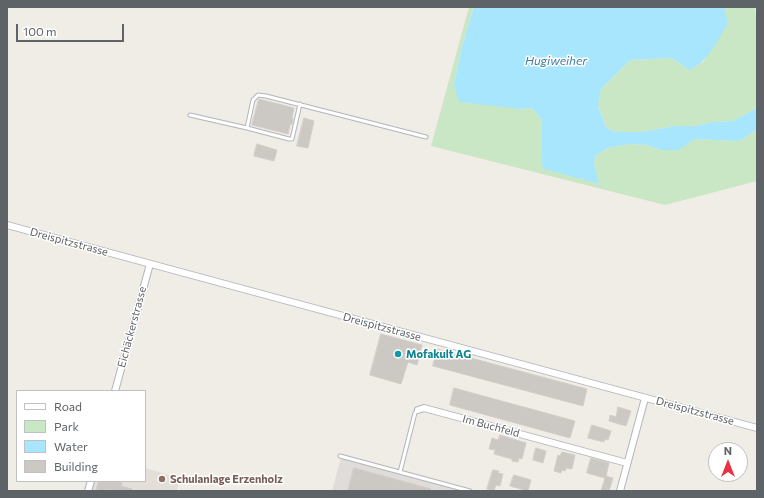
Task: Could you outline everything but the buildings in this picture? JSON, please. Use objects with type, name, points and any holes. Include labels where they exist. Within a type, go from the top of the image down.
[{"type":"street","name":"Dreispitzstrasse","points":[[7,225],[757,428]]},
{"type":"street","name":"Eichäckerstrasse","points":[[115,390],[150,264]]},
{"type":"street","points":[[620,491],[645,398]]},
{"type":"street","name":"Im Buchfeld","points":[[418,410],[424,408],[627,464]]},
{"type":"lane","points":[[246,128],[254,100],[258,95],[300,104],[426,137]]},
{"type":"lane","points":[[190,115],[292,139],[300,104]]},
{"type":"lane","name":"Im Buchfeld","points":[[400,472],[415,413],[418,410]]},
{"type":"lane","points":[[340,456],[470,491]]},
{"type":"shaded area","points":[[341,458],[465,491],[332,491]]},
{"type":"shaded area","name":"Schulanlage Erzenholz","points":[[146,468],[180,478],[177,491],[88,491],[91,482],[146,482]]},
{"type":"green space","points":[[469,7],[474,7],[461,50],[454,85],[520,109],[532,108],[542,120],[541,162],[598,184],[594,163],[596,155],[608,148],[630,144],[646,145],[661,150],[678,150],[695,139],[737,141],[743,139],[757,129],[757,181],[665,205],[431,146]]},
{"type":"green space","points":[[724,7],[755,7],[757,27],[757,108],[733,121],[712,122],[697,126],[675,126],[641,132],[617,132],[607,129],[598,105],[601,89],[630,60],[672,58],[689,70],[703,62],[727,23]]},
{"type":"water","name":"Hugiweiher","points":[[474,7],[724,7],[728,23],[712,50],[695,67],[689,70],[672,58],[630,60],[601,89],[598,106],[607,129],[617,132],[641,132],[675,126],[697,126],[712,122],[733,121],[757,108],[757,129],[743,139],[737,141],[695,139],[679,150],[661,150],[646,145],[630,144],[608,148],[596,155],[594,163],[599,184],[544,169],[541,163],[542,120],[532,108],[520,109],[459,102],[454,85],[461,50]]},
{"type":"place","name":"Mofakult AG","points":[[398,354]]},
{"type":"place","name":"Schulanlage Erzenholz","points":[[162,479]]}]
